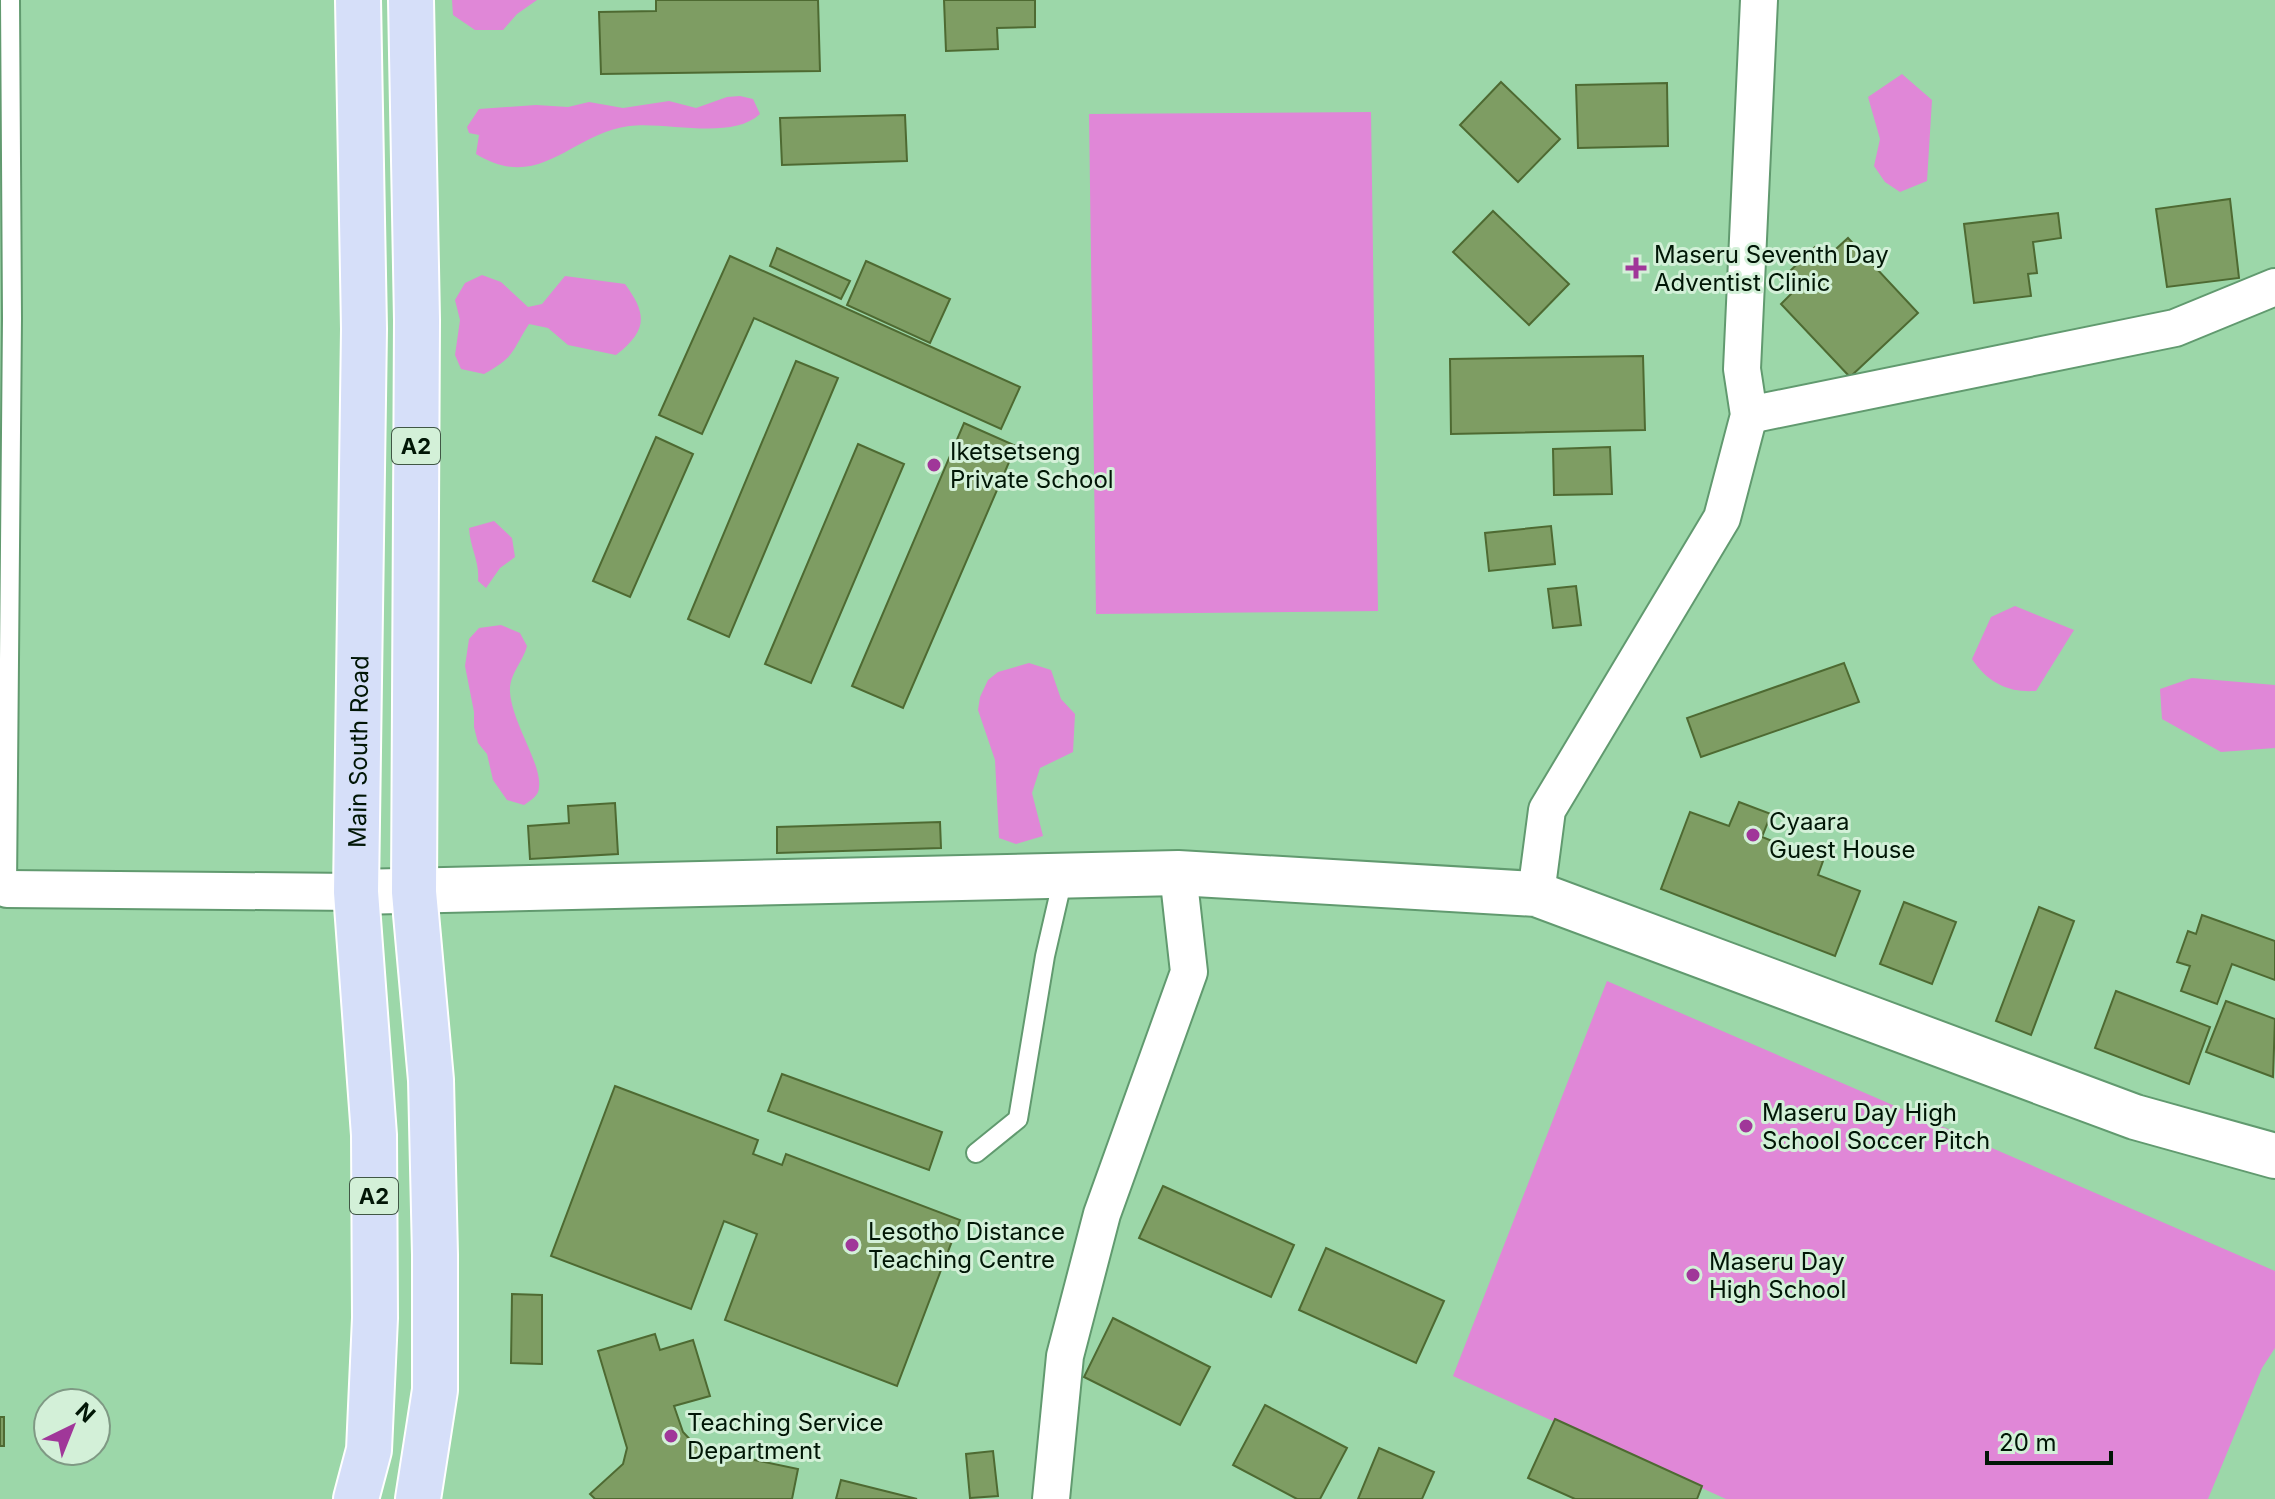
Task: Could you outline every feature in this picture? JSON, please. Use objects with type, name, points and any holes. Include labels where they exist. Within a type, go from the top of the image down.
[{"type":"main road","name":"Main South Road","points":[[356,1499],[369,1450],[375,1302],[374,1135],[356,892],[364,329],[358,0]]},
{"type":"main road","name":"A2","points":[[411,0],[417,320],[414,892],[431,1080],[435,1255],[435,1390],[418,1499]]},
{"type":"street","points":[[1536,894],[1547,810],[1722,518],[1749,415],[1742,369],[1759,0]]},
{"type":"street","points":[[1749,415],[2175,328],[2275,287]]},
{"type":"street","points":[[7,889],[414,892],[1178,873],[1536,894],[2135,1117],[2275,1156]]},
{"type":"street","points":[[1051,1499],[1065,1356],[1102,1214],[1189,972],[1178,873]]},
{"type":"lane","points":[[7,889],[5,124],[10,0]]},
{"type":"lane","points":[[976,1153],[1018,1119],[1045,956],[1063,878]]},
{"type":"shaded area","points":[[452,0],[537,0],[517,14],[503,30],[475,30],[453,15]]},
{"type":"shaded area","points":[[1902,74],[1932,100],[1927,181],[1900,192],[1885,182],[1874,166],[1880,139],[1868,97]]},
{"type":"shaded area","points":[[727,97],[753,99],[760,114],[748,122],[716,128],[629,126],[589,139],[554,158],[519,167],[499,164],[476,154],[479,135],[469,133],[467,127],[479,109],[536,105],[568,107],[589,102],[623,108],[669,101],[696,108]]},
{"type":"shaded area","points":[[1371,112],[1378,611],[1096,614],[1089,114]]},
{"type":"shaded area","points":[[482,275],[501,282],[528,307],[542,304],[565,276],[625,284],[640,313],[639,329],[616,355],[568,345],[548,328],[529,324],[512,353],[502,363],[484,374],[461,369],[455,355],[460,320],[455,300],[465,283]]},
{"type":"shaded area","points":[[494,521],[512,538],[515,557],[500,568],[486,588],[478,581],[469,528]]},
{"type":"shaded area","points":[[2015,606],[2074,630],[2036,691],[2007,688],[1991,680],[1972,659],[1991,617]]},
{"type":"shaded area","points":[[501,625],[520,633],[527,646],[512,679],[510,692],[539,778],[538,793],[524,805],[507,800],[493,780],[487,754],[478,743],[474,727],[465,666],[469,639],[479,628]]},
{"type":"shaded area","points":[[1029,663],[1051,670],[1061,699],[1075,714],[1073,752],[1040,768],[1032,793],[1043,836],[1016,844],[999,838],[995,760],[978,710],[988,680],[998,672]]},
{"type":"shaded area","points":[[2192,678],[2275,685],[2275,748],[2221,752],[2162,719],[2160,689]]},
{"type":"shaded area","name":"Maseru Day High School Soccer Pitch","points":[[1607,981],[2275,1271],[2275,1348],[2262,1368],[2208,1499],[1726,1499],[1453,1376]]},
{"type":"building","points":[[656,0],[818,0],[820,71],[601,74],[599,12],[656,11]]},
{"type":"building","points":[[944,0],[1035,0],[1035,27],[997,28],[998,49],[946,51]]},
{"type":"building","points":[[1501,82],[1560,139],[1518,182],[1460,125]]},
{"type":"building","points":[[1667,83],[1668,146],[1578,148],[1576,85]]},
{"type":"building","points":[[905,115],[907,161],[782,165],[780,118]]},
{"type":"building","points":[[2230,199],[2239,278],[2167,287],[2156,209]]},
{"type":"building","points":[[1493,211],[1569,284],[1529,325],[1453,252]]},
{"type":"building","points":[[2058,213],[2061,238],[2033,242],[2037,273],[2028,274],[2031,296],[1974,303],[1964,224]]},
{"type":"building","points":[[1848,238],[1918,313],[1850,377],[1781,304],[1802,283],[1791,270],[1815,247],[1825,259]]},
{"type":"building","points":[[777,248],[850,281],[841,299],[770,266]]},
{"type":"building","points":[[730,256],[1020,387],[1001,429],[754,318],[702,434],[659,415]]},
{"type":"building","points":[[866,261],[950,299],[930,343],[847,305]]},
{"type":"building","points":[[1643,356],[1645,430],[1451,434],[1450,359]]},
{"type":"building","points":[[796,361],[838,378],[729,637],[688,619]]},
{"type":"building","points":[[964,423],[1016,446],[903,708],[852,686]]},
{"type":"building","points":[[656,437],[693,454],[630,597],[593,581]]},
{"type":"building","points":[[858,444],[904,464],[811,683],[765,664]]},
{"type":"building","points":[[1610,447],[1612,494],[1554,495],[1553,449]]},
{"type":"building","points":[[1551,526],[1555,564],[1489,571],[1485,533]]},
{"type":"building","points":[[1576,586],[1581,625],[1553,628],[1548,589]]},
{"type":"building","points":[[1844,663],[1859,702],[1701,757],[1687,718]]},
{"type":"building","points":[[1739,802],[1771,814],[1762,837],[1823,861],[1818,875],[1860,891],[1835,956],[1661,889],[1690,812],[1729,826]]},
{"type":"building","points":[[615,803],[618,854],[530,859],[528,826],[569,823],[568,806]]},
{"type":"building","points":[[940,822],[941,848],[777,853],[777,827]]},
{"type":"building","points":[[1904,902],[1956,922],[1932,984],[1880,964]]},
{"type":"building","points":[[2039,907],[2074,921],[2031,1035],[1996,1021]]},
{"type":"building","points":[[2202,915],[2275,941],[2275,980],[2232,964],[2217,1004],[2181,991],[2190,966],[2177,962],[2188,931],[2196,934]]},
{"type":"building","points":[[2116,991],[2210,1027],[2189,1084],[2095,1048]]},
{"type":"building","points":[[2226,1001],[2275,1019],[2273,1077],[2206,1052]]},
{"type":"building","points":[[782,1074],[942,1132],[929,1170],[768,1111]]},
{"type":"building","name":"Lesotho Distance Teaching Centre","points":[[615,1086],[758,1140],[753,1154],[782,1165],[786,1154],[960,1220],[897,1386],[725,1320],[757,1234],[724,1221],[691,1309],[551,1256]]},
{"type":"building","points":[[1163,1186],[1294,1245],[1271,1297],[1139,1238]]},
{"type":"building","points":[[1326,1248],[1444,1301],[1416,1363],[1299,1310]]},
{"type":"building","points":[[512,1294],[542,1295],[542,1364],[511,1363]]},
{"type":"building","points":[[1113,1318],[1210,1367],[1180,1425],[1084,1377]]},
{"type":"building","points":[[655,1334],[660,1350],[693,1340],[710,1396],[674,1406],[683,1432],[698,1448],[798,1469],[792,1499],[595,1499],[590,1494],[623,1464],[627,1448],[598,1351]]},
{"type":"building","points":[[1265,1405],[1347,1448],[1320,1499],[1297,1499],[1233,1465]]},
{"type":"building","points":[[0,1417],[4,1417],[4,1446],[0,1446]]},
{"type":"building","points":[[1555,1419],[1702,1486],[1697,1499],[1575,1499],[1528,1478]]},
{"type":"building","points":[[1379,1448],[1434,1472],[1422,1499],[1358,1499]]},
{"type":"building","points":[[993,1451],[998,1496],[970,1498],[966,1454]]},
{"type":"building","points":[[841,1480],[917,1499],[836,1499]]},
{"type":"place","name":"Maseru Seventh Day Adventist Clinic","points":[[1636,268]]},
{"type":"place","name":"Iketsetseng Private School","points":[[934,465]]},
{"type":"place","name":"Cyaara Guest House","points":[[1753,835]]},
{"type":"place","name":"Maseru Day High School Soccer Pitch","points":[[1746,1126]]},
{"type":"place","name":"Lesotho Distance Teaching Centre","points":[[852,1245]]},
{"type":"place","name":"Maseru Day High School","points":[[1693,1275]]},
{"type":"place","name":"Teaching Service Department","points":[[671,1436]]}]
